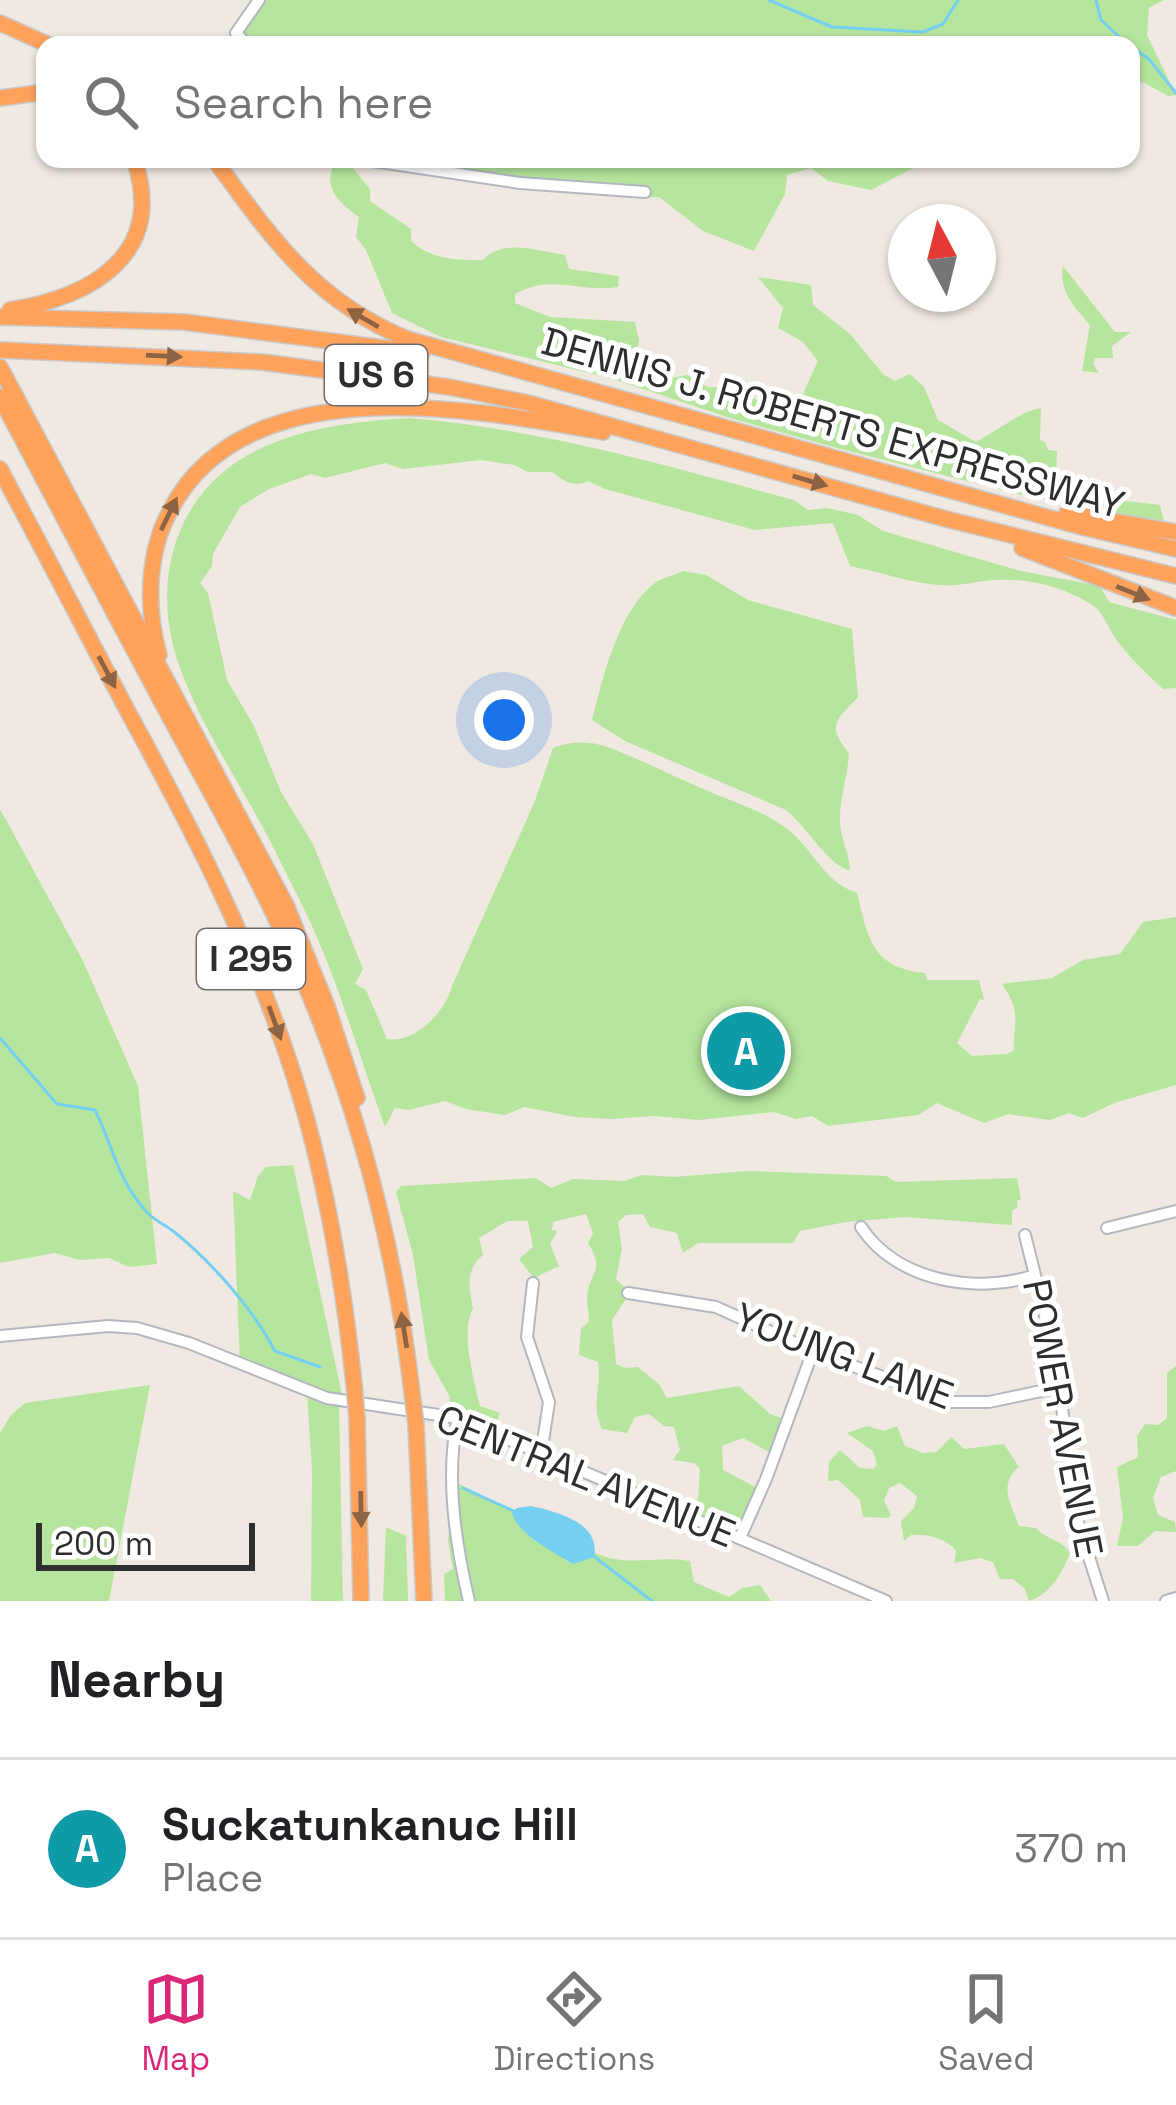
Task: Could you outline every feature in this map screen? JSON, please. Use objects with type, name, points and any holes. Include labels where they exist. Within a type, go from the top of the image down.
[{"type":"highway","points":[[0,23],[36,39]]},
{"type":"highway","points":[[0,98],[36,93]]},
{"type":"highway","points":[[0,314],[71,296],[115,267],[140,216],[136,168]]},
{"type":"highway","name":"US 6","points":[[221,168],[278,246],[326,293],[394,334],[472,357]]},
{"type":"highway","points":[[0,314],[184,322],[472,357]]},
{"type":"highway","name":"US 6","points":[[0,350],[235,360],[371,374],[502,398],[698,449]]},
{"type":"highway","name":"DENNIS J. ROBERTS EXPRESSWAY","points":[[472,357],[1176,550]]},
{"type":"highway","points":[[2,370],[274,880],[318,980],[353,1084],[380,1188],[387,1242]]},
{"type":"highway","name":"I 295","points":[[0,397],[290,949],[352,1112],[387,1242],[412,1393],[424,1601]]},
{"type":"highway","points":[[182,706],[153,629],[151,582],[157,544],[171,508],[191,478],[242,440],[316,414],[394,408],[498,416],[698,449]]},
{"type":"highway","name":"DENNIS J. ROBERTS EXPRESSWAY","points":[[698,449],[1176,577]]},
{"type":"highway","name":"I 295","points":[[0,469],[214,874],[292,1072],[340,1277],[354,1384],[361,1601]]},
{"type":"highway","points":[[913,479],[1078,516],[1176,532]]},
{"type":"highway","points":[[0,487],[52,568]]},
{"type":"highway","points":[[946,519],[1176,608]]},
{"type":"street","points":[[239,36],[236,33],[259,0]]},
{"type":"street","points":[[419,168],[520,183],[645,192]]},
{"type":"street","points":[[1107,1228],[1176,1210]]},
{"type":"street","points":[[861,1227],[874,1247],[950,1281],[994,1286],[1035,1275]]},
{"type":"street","name":"POWER AVENUE","points":[[1025,1234],[1060,1387],[1074,1510],[1102,1601]]},
{"type":"street","points":[[532,1283],[527,1336],[549,1402],[541,1454]]},
{"type":"street","name":"YOUNG LANE","points":[[628,1293],[716,1307],[813,1351],[961,1404],[1060,1387]]},
{"type":"street","name":"CENTRAL AVENUE","points":[[0,1336],[108,1326],[137,1328],[189,1343],[314,1394],[458,1418],[886,1601]]},
{"type":"street","points":[[740,1538],[813,1351]]},
{"type":"street","points":[[458,1418],[453,1457],[469,1601]]},
{"type":"street","points":[[1166,1601],[1176,1598]]},
{"type":"green space","points":[[259,0],[1164,0],[1149,8],[1147,35],[1176,95],[1140,83],[1140,36],[238,34]]},
{"type":"green space","points":[[353,168],[370,189],[370,201],[411,229],[411,241],[435,255],[483,260],[500,249],[532,249],[565,255],[569,269],[619,276],[618,287],[553,284],[528,288],[515,294],[515,303],[550,317],[635,322],[639,341],[635,357],[642,368],[672,378],[687,375],[708,387],[738,388],[770,408],[803,394],[818,361],[803,342],[778,328],[783,308],[758,277],[811,285],[813,305],[850,334],[884,375],[895,381],[910,374],[924,387],[938,420],[976,442],[1041,408],[1040,440],[1048,450],[1057,451],[1056,479],[1117,500],[1160,505],[1164,522],[1022,495],[837,448],[610,378],[441,337],[392,313],[356,237],[359,217],[338,199],[331,185],[332,169]]},
{"type":"green space","points":[[425,168],[811,168],[787,175],[785,194],[754,251],[703,231],[659,197],[635,198]]},
{"type":"green space","points":[[811,168],[914,168],[871,190],[828,181]]},
{"type":"green space","points":[[1063,266],[1115,332],[1131,332],[1112,346],[1113,358],[1095,358],[1099,373],[1082,371],[1090,325],[1065,291]]},
{"type":"green space","points":[[409,418],[603,450],[794,500],[808,510],[827,508],[858,515],[883,531],[1021,571],[1100,586],[1109,602],[1176,620],[1176,688],[1163,689],[1123,648],[1099,612],[1080,598],[1033,582],[939,585],[850,566],[833,523],[755,530],[588,481],[573,484],[552,472],[528,472],[481,460],[403,469],[385,463],[325,478],[311,474],[269,489],[240,507],[200,583],[208,593],[227,680],[254,726],[281,792],[313,844],[363,969],[355,984],[366,990],[387,1039],[418,1031],[443,1006],[535,801],[553,748],[587,743],[632,757],[783,826],[834,880],[857,893],[869,937],[894,965],[925,973],[927,980],[979,980],[984,1000],[980,999],[957,1043],[972,1056],[1014,1050],[1014,1009],[1002,984],[1052,978],[1083,960],[1120,954],[1143,922],[1176,917],[1176,1085],[1114,1103],[1083,1118],[1069,1113],[1050,1120],[1008,1114],[984,1123],[937,1103],[918,1115],[828,1126],[812,1116],[796,1119],[774,1112],[699,1120],[611,1119],[524,1107],[505,1115],[445,1101],[409,1110],[395,1108],[385,1127],[314,931],[187,685],[170,630],[167,586],[176,542],[192,508],[213,481],[240,460],[302,433]]},
{"type":"green space","points":[[683,571],[706,575],[748,600],[852,629],[858,697],[839,718],[836,729],[849,753],[840,823],[850,871],[833,861],[786,810],[625,741],[592,720],[612,650],[628,616],[652,585]]},
{"type":"green space","points":[[0,809],[83,961],[138,1086],[157,1264],[129,1267],[109,1258],[80,1260],[55,1253],[0,1263]]},
{"type":"green space","points":[[293,1165],[342,1395],[343,1601],[311,1601],[307,1394],[240,1366],[233,1191],[250,1200],[266,1167]]},
{"type":"green space","points":[[748,1171],[886,1176],[896,1182],[1017,1178],[1021,1200],[1012,1211],[1012,1225],[905,1217],[846,1222],[800,1231],[793,1243],[698,1243],[683,1253],[677,1233],[650,1227],[643,1214],[626,1215],[618,1222],[622,1249],[616,1279],[630,1293],[612,1320],[616,1364],[638,1367],[660,1385],[667,1398],[739,1386],[770,1414],[787,1420],[773,1454],[743,1438],[722,1446],[723,1470],[761,1490],[741,1536],[689,1515],[698,1499],[700,1469],[694,1463],[673,1460],[680,1450],[674,1427],[664,1426],[649,1414],[635,1417],[627,1433],[602,1429],[597,1412],[598,1362],[579,1355],[596,1267],[586,1214],[553,1222],[552,1230],[557,1231],[550,1244],[559,1266],[534,1278],[519,1259],[533,1247],[528,1221],[507,1221],[479,1238],[483,1255],[470,1279],[469,1356],[480,1406],[500,1413],[493,1434],[448,1416],[450,1397],[429,1360],[413,1255],[396,1192],[401,1186],[536,1178],[551,1188],[573,1179],[624,1181],[642,1175]]},
{"type":"green space","points":[[1176,1366],[1176,1471],[1161,1477],[1153,1498],[1158,1515],[1175,1522],[1176,1532],[1155,1531],[1138,1546],[1117,1546],[1123,1518],[1117,1467],[1138,1457],[1137,1436],[1145,1424],[1158,1425],[1167,1418],[1167,1373]]},
{"type":"green space","points":[[150,1385],[109,1601],[0,1601],[0,1433],[11,1415],[25,1403]]},
{"type":"green space","points":[[867,1426],[884,1431],[897,1426],[905,1446],[923,1453],[937,1452],[951,1437],[964,1449],[1004,1444],[1019,1467],[1007,1488],[1019,1526],[1036,1528],[1070,1553],[1050,1588],[1029,1601],[1025,1589],[1013,1579],[1000,1579],[993,1562],[980,1558],[954,1563],[956,1551],[930,1536],[911,1535],[904,1541],[901,1521],[914,1508],[917,1496],[900,1483],[889,1488],[884,1501],[891,1515],[888,1518],[863,1517],[860,1500],[838,1480],[828,1481],[829,1462],[840,1450],[860,1468],[877,1465],[873,1451],[847,1433]]},
{"type":"green space","points":[[453,1481],[513,1511],[531,1538],[567,1561],[595,1553],[630,1561],[690,1561],[694,1582],[729,1597],[742,1588],[760,1585],[771,1601],[445,1601],[444,1574],[453,1569],[448,1541]]},
{"type":"green space","points":[[386,1527],[406,1536],[408,1601],[383,1601]]},
{"type":"water","points":[[531,1506],[565,1516],[584,1528],[591,1536],[594,1557],[573,1564],[529,1536],[512,1513]]},
{"type":"waterway","points":[[769,0],[832,27],[923,32],[943,24],[958,0]]},
{"type":"waterway","points":[[1096,0],[1101,20],[1118,36]]},
{"type":"waterway","points":[[1140,53],[1176,93]]},
{"type":"waterway","points":[[0,1038],[57,1104],[95,1110],[135,1197],[150,1216],[216,1271],[275,1351],[320,1367]]},
{"type":"waterway","points":[[463,1488],[516,1512]]},
{"type":"waterway","points":[[592,1555],[652,1601]]},
{"type":"place","name":"Suckatunkanuc Hill","points":[[746,1051]]}]
